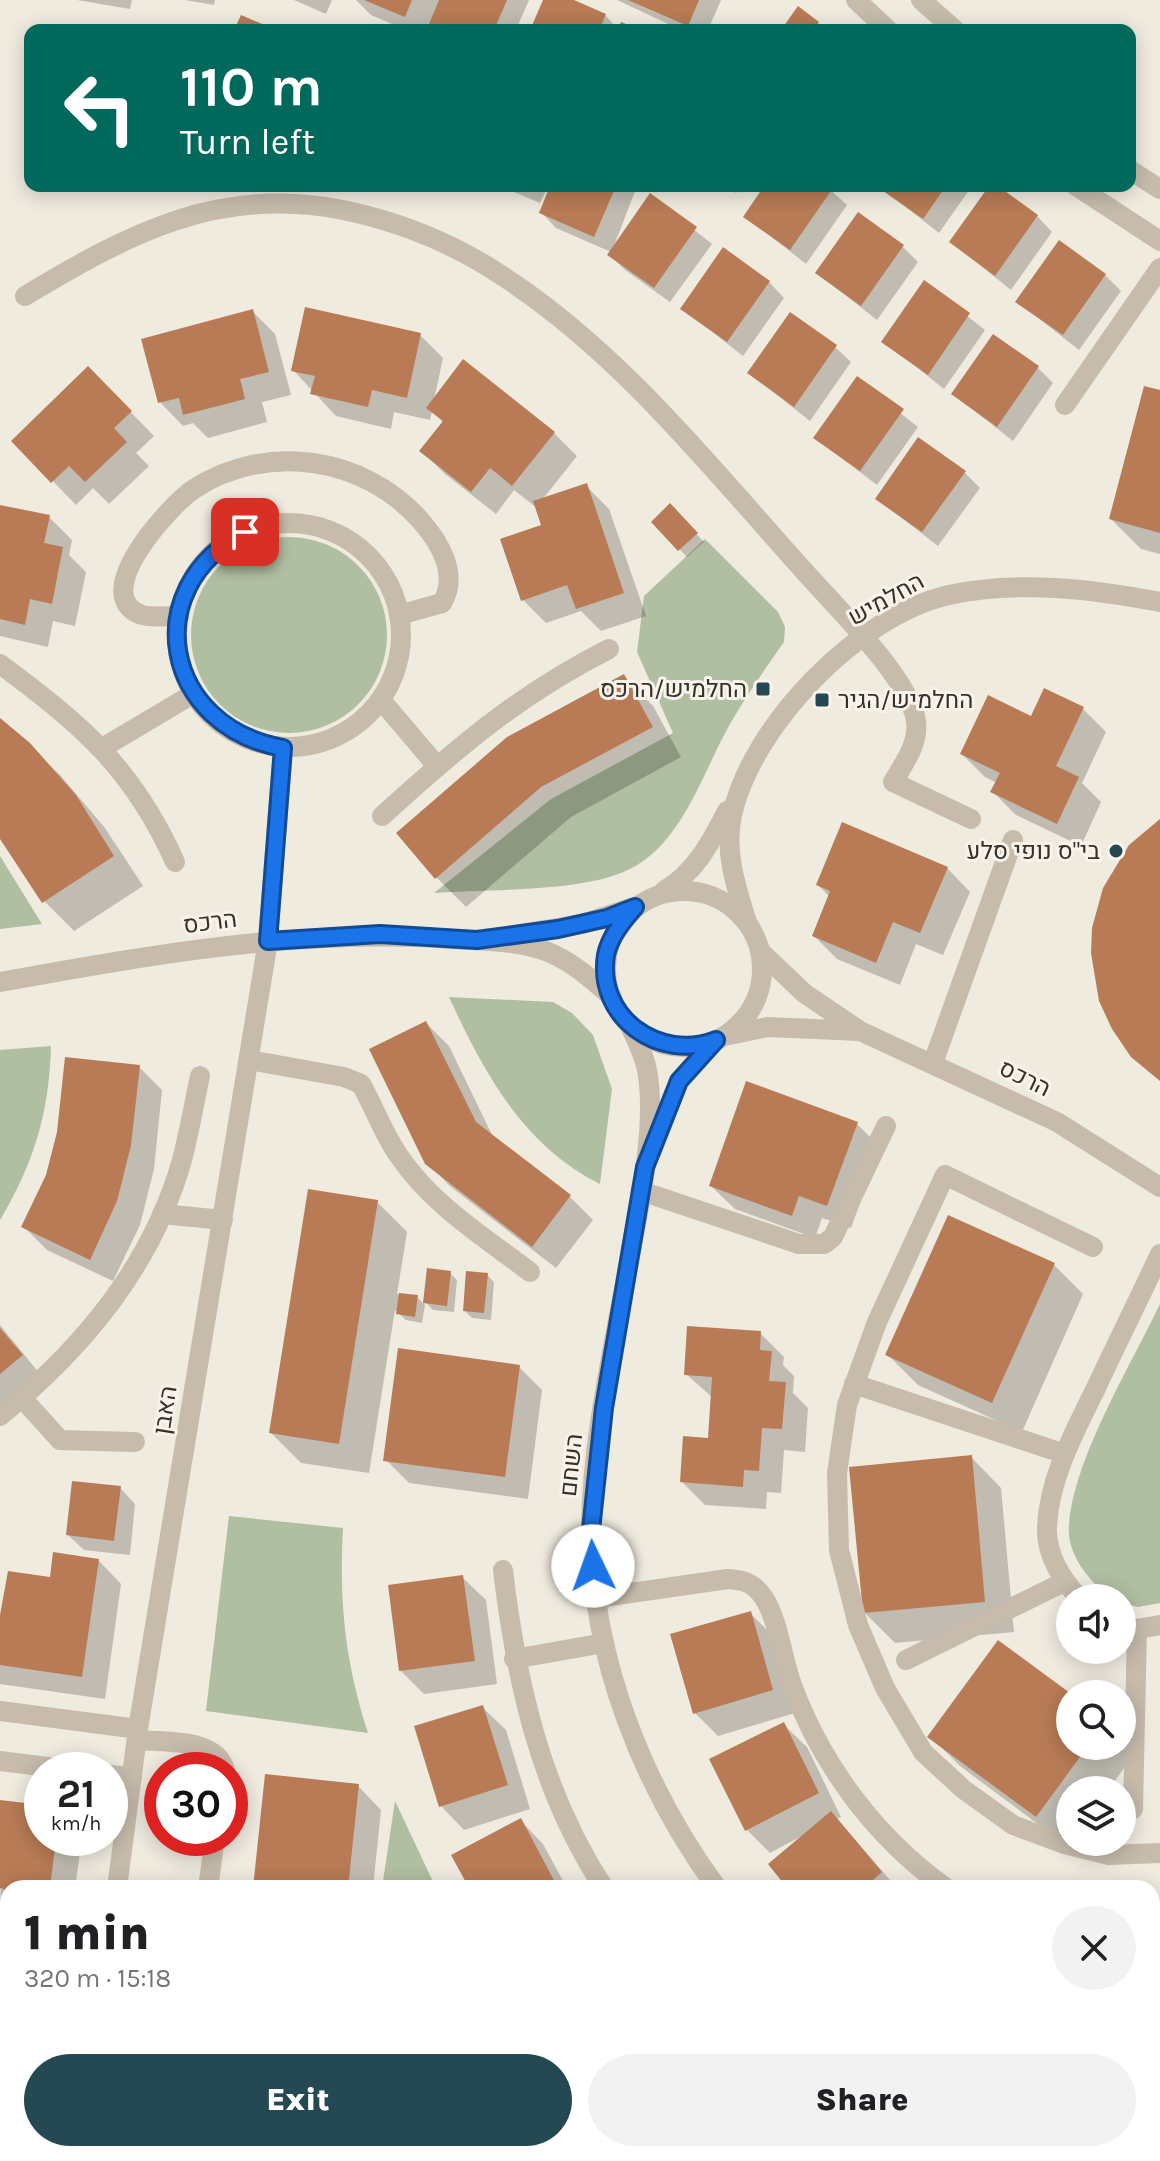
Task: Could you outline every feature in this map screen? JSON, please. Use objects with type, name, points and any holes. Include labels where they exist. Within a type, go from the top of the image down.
[{"type":"street","points":[[856,0],[882,24]]},
{"type":"street","points":[[921,0],[948,24]]},
{"type":"street","points":[[1136,174],[1160,189]]},
{"type":"street","points":[[1085,192],[1160,241]]},
{"type":"street","points":[[25,296],[108,246],[155,226],[206,212],[291,203],[340,209],[406,227],[450,245],[505,277],[575,331],[628,379],[707,462],[864,638],[911,700],[917,723],[914,746],[893,782],[971,819]]},
{"type":"street","points":[[1065,405],[1160,268]]},
{"type":"street","points":[[179,616],[142,615],[129,605],[125,591],[127,570],[149,532],[169,508],[221,474],[257,463],[290,460],[318,462],[376,484],[403,503],[440,547],[449,572],[448,593],[442,603],[399,615]]},
{"type":"street","points":[[290,522],[328,529],[363,550],[386,579],[399,615],[400,649],[394,676],[381,700],[362,721],[332,739],[283,748],[236,735],[215,719],[193,694],[179,656],[179,616],[185,594],[212,553],[245,532],[290,522]]},
{"type":"street","name":"החלמיש","points":[[659,894],[683,880],[696,864],[755,757],[811,681],[864,638],[916,607],[947,595],[994,588],[1082,589],[1160,602]]},
{"type":"street","points":[[382,816],[437,766],[518,701],[609,649]]},
{"type":"street","points":[[0,664],[102,748],[155,818],[175,862]]},
{"type":"street","points":[[102,748],[193,694]]},
{"type":"street","points":[[381,700],[437,766]]},
{"type":"street","name":"האבן","points":[[118,1880],[138,1734],[268,941],[283,748]]},
{"type":"street","name":"החלמיש","points":[[746,776],[732,815],[729,844],[733,876],[747,922]]},
{"type":"street","points":[[933,1063],[1013,840]]},
{"type":"street","points":[[686,890],[713,895],[734,907],[747,922],[762,953],[762,981],[747,1017],[722,1038],[701,1046],[674,1047],[657,1043],[629,1024],[606,982],[606,954],[617,928],[635,907],[659,894],[686,890]]},
{"type":"street","name":"הרכס","points":[[477,940],[558,929],[607,918],[635,907]]},
{"type":"street","name":"הרכס","points":[[0,982],[139,957],[268,941],[380,934],[518,943],[548,952],[575,966],[612,997]]},
{"type":"street","name":"הרכס","points":[[762,953],[804,993],[860,1031],[1057,1122],[1160,1187]]},
{"type":"street","name":"השחם","points":[[629,1024],[647,1071],[645,1167],[604,1408],[594,1495],[591,1542],[596,1598],[604,1643],[620,1700],[644,1760],[671,1815],[712,1880]]},
{"type":"street","name":"הרכס","points":[[722,1038],[768,1027],[860,1031]]},
{"type":"street","name":"השחם","points":[[645,1167],[679,1081],[722,1038]]},
{"type":"street","points":[[249,1060],[344,1077],[361,1084],[397,1154],[417,1179],[444,1206],[530,1272]]},
{"type":"street","points":[[0,1416],[67,1358],[99,1322],[136,1268],[162,1214],[181,1162],[200,1076]]},
{"type":"street","points":[[641,1191],[799,1244],[824,1244],[833,1237],[886,1126]]},
{"type":"street","points":[[1093,1247],[945,1175],[877,1322],[847,1405],[837,1473],[839,1550],[858,1625],[885,1688],[923,1752],[963,1789],[1013,1825],[1064,1844],[1109,1855],[1160,1853]]},
{"type":"street","points":[[162,1214],[223,1220]]},
{"type":"street","points":[[906,1660],[1064,1582],[1050,1554],[1047,1527],[1051,1498],[1065,1454],[1160,1254]]},
{"type":"street","points":[[854,1384],[1065,1454]]},
{"type":"street","points":[[22,1398],[60,1440],[135,1442]]},
{"type":"street","points":[[503,1570],[514,1659],[543,1763],[600,1880]]},
{"type":"street","points":[[596,1598],[728,1579],[746,1581],[756,1588],[766,1600],[793,1687],[841,1784],[905,1855],[936,1880]]},
{"type":"street","points":[[1136,1627],[1160,1625]]},
{"type":"street","points":[[514,1659],[604,1643]]},
{"type":"street","points":[[1131,1664],[1132,1776]]},
{"type":"street","points":[[0,1711],[138,1734],[210,1748],[214,1752]]},
{"type":"street","points":[[0,1761],[24,1764]]},
{"type":"street","points":[[128,1777],[132,1777]]},
{"type":"street","points":[[209,1880],[212,1856]]},
{"type":"green space","points":[[289,537],[326,544],[358,566],[380,598],[387,635],[380,672],[358,704],[326,726],[289,733],[252,726],[220,704],[198,672],[191,635],[198,598],[220,566],[252,544]]},
{"type":"green space","points":[[705,539],[778,612],[785,627],[784,642],[730,724],[674,829],[642,862],[601,879],[555,887],[434,893],[551,799],[673,733],[637,652],[644,596]]},
{"type":"green space","points":[[0,856],[42,924],[0,929]]},
{"type":"green space","points":[[449,997],[553,1002],[572,1013],[593,1035],[612,1089],[600,1184],[573,1168],[527,1128],[491,1079]]},
{"type":"green space","points":[[51,1046],[47,1094],[38,1137],[22,1178],[0,1220],[0,1050]]},
{"type":"green space","points":[[1160,1304],[1160,1603],[1138,1607],[1136,1584],[1095,1584],[1080,1565],[1069,1539],[1073,1499],[1081,1471]]},
{"type":"green space","points":[[229,1516],[343,1528],[345,1632],[368,1733],[206,1711]]},
{"type":"green space","points":[[395,1801],[432,1880],[383,1880]]},
{"type":"building","points":[[364,0],[412,0],[405,17]]},
{"type":"building","points":[[439,0],[507,0],[497,24],[429,24]]},
{"type":"building","points":[[543,0],[574,0],[606,14],[602,24],[533,24]]},
{"type":"building","points":[[628,0],[699,0],[689,24]]},
{"type":"building","points":[[798,6],[819,22],[818,24],[785,24]]},
{"type":"building","points":[[241,15],[262,24],[237,24]]},
{"type":"building","points":[[548,192],[613,192],[594,237],[539,213]]},
{"type":"building","points":[[760,192],[830,192],[790,250],[743,217]]},
{"type":"building","points":[[885,192],[942,192],[923,219]]},
{"type":"building","points":[[985,192],[1006,192],[1038,215],[995,276],[949,242]]},
{"type":"building","points":[[650,193],[697,227],[654,288],[607,255]]},
{"type":"building","points":[[858,212],[904,245],[861,306],[815,273]]},
{"type":"building","points":[[1059,240],[1106,274],[1063,335],[1015,302]]},
{"type":"building","points":[[723,247],[770,281],[727,342],[680,309]]},
{"type":"building","points":[[924,280],[970,313],[928,375],[881,342]]},
{"type":"building","points":[[305,307],[421,333],[407,398],[372,390],[368,407],[310,394],[315,376],[291,371]]},
{"type":"building","points":[[253,309],[269,372],[240,379],[245,399],[183,415],[179,398],[158,403],[141,339]]},
{"type":"building","points":[[790,312],[837,345],[794,407],[747,373]]},
{"type":"building","points":[[993,334],[1039,366],[997,427],[951,394]]},
{"type":"building","points":[[463,359],[555,432],[512,486],[490,468],[471,492],[419,451],[443,421],[426,408]]},
{"type":"building","points":[[88,366],[132,411],[114,428],[127,442],[85,482],[69,466],[51,483],[11,441]]},
{"type":"building","points":[[857,376],[904,409],[860,471],[813,438]]},
{"type":"building","points":[[1144,386],[1160,390],[1160,533],[1109,519]]},
{"type":"building","points":[[918,437],[966,471],[922,532],[875,499]]},
{"type":"building","points":[[587,483],[624,593],[576,609],[567,585],[521,601],[500,539],[541,525],[533,501]]},
{"type":"building","points":[[670,503],[698,533],[678,551],[651,522]]},
{"type":"building","points":[[0,505],[50,515],[44,543],[63,547],[52,604],[30,599],[25,625],[0,619]]},
{"type":"building","points":[[624,674],[653,727],[541,787],[435,879],[396,833],[507,737]]},
{"type":"building","points":[[1044,688],[1084,707],[1056,766],[1079,777],[1057,824],[990,792],[1000,773],[960,754],[988,695],[1031,716]]},
{"type":"building","points":[[0,718],[30,743],[76,795],[114,856],[42,903],[0,839]]},
{"type":"building","points":[[1160,819],[1160,1081],[1131,1057],[1112,1029],[1099,1001],[1091,953],[1092,928],[1103,888],[1129,845]]},
{"type":"building","points":[[842,822],[948,867],[920,933],[893,922],[876,963],[812,936],[830,891],[816,885]]},
{"type":"building","points":[[426,1021],[476,1122],[571,1195],[532,1247],[425,1164],[369,1049]]},
{"type":"building","points":[[65,1057],[140,1065],[131,1145],[117,1201],[90,1260],[21,1227],[46,1175],[57,1132]]},
{"type":"building","points":[[746,1081],[858,1122],[827,1206],[799,1196],[792,1216],[709,1186]]},
{"type":"building","points":[[308,1189],[378,1200],[339,1444],[269,1433]]},
{"type":"building","points":[[948,1215],[1055,1263],[992,1403],[885,1355]]},
{"type":"building","points":[[427,1268],[451,1271],[447,1306],[423,1303]]},
{"type":"building","points":[[466,1271],[488,1273],[484,1313],[463,1311]]},
{"type":"building","points":[[399,1293],[418,1295],[415,1317],[396,1314]]},
{"type":"building","points":[[687,1326],[761,1331],[760,1350],[772,1351],[769,1381],[786,1382],[782,1429],[762,1428],[759,1471],[744,1470],[743,1487],[680,1482],[683,1436],[708,1438],[712,1377],[684,1375]]},
{"type":"building","points":[[0,1328],[23,1355],[0,1374]]},
{"type":"building","points":[[398,1348],[520,1365],[505,1477],[383,1461]]},
{"type":"building","points":[[972,1455],[985,1602],[863,1613],[849,1467]]},
{"type":"building","points":[[72,1481],[121,1486],[114,1541],[66,1535]]},
{"type":"building","points":[[53,1552],[99,1559],[82,1677],[0,1665],[0,1615],[8,1571],[50,1577]]},
{"type":"building","points":[[463,1575],[475,1661],[399,1671],[388,1585]]},
{"type":"building","points":[[751,1611],[773,1690],[693,1714],[670,1634]]},
{"type":"building","points":[[998,1640],[1056,1683],[1056,1760],[1078,1760],[1066,1776],[1056,1776],[1056,1790],[1036,1817],[927,1737]]},
{"type":"building","points":[[483,1705],[508,1785],[439,1807],[414,1726]]},
{"type":"building","points":[[784,1722],[819,1793],[745,1831],[709,1759]]},
{"type":"building","points":[[265,1774],[359,1784],[349,1880],[254,1880]]},
{"type":"building","points":[[0,1800],[24,1803],[24,1856],[54,1856],[51,1880],[0,1880]]},
{"type":"building","points":[[831,1811],[882,1872],[873,1880],[781,1880],[768,1864]]},
{"type":"building","points":[[521,1818],[554,1880],[465,1880],[451,1855]]},
{"type":"place","name":"החלמיש/הרכס","points":[[763,689]]},
{"type":"place","name":"החלמיש/הגיר","points":[[822,700]]},
{"type":"place","name":"בי\"ס נופי סלע","points":[[1116,851]]},
{"type":"route","points":[[245,532],[212,553],[199,568],[185,594],[177,632],[182,670],[193,694],[205,710],[236,735],[259,744],[283,748],[268,941],[325,935],[380,934],[477,940],[558,929],[607,918],[635,907],[617,928],[606,954],[606,982],[616,1008],[633,1030],[657,1043],[674,1047],[701,1046],[716,1040],[679,1081],[645,1167],[604,1408],[591,1530],[593,1566]]}]
